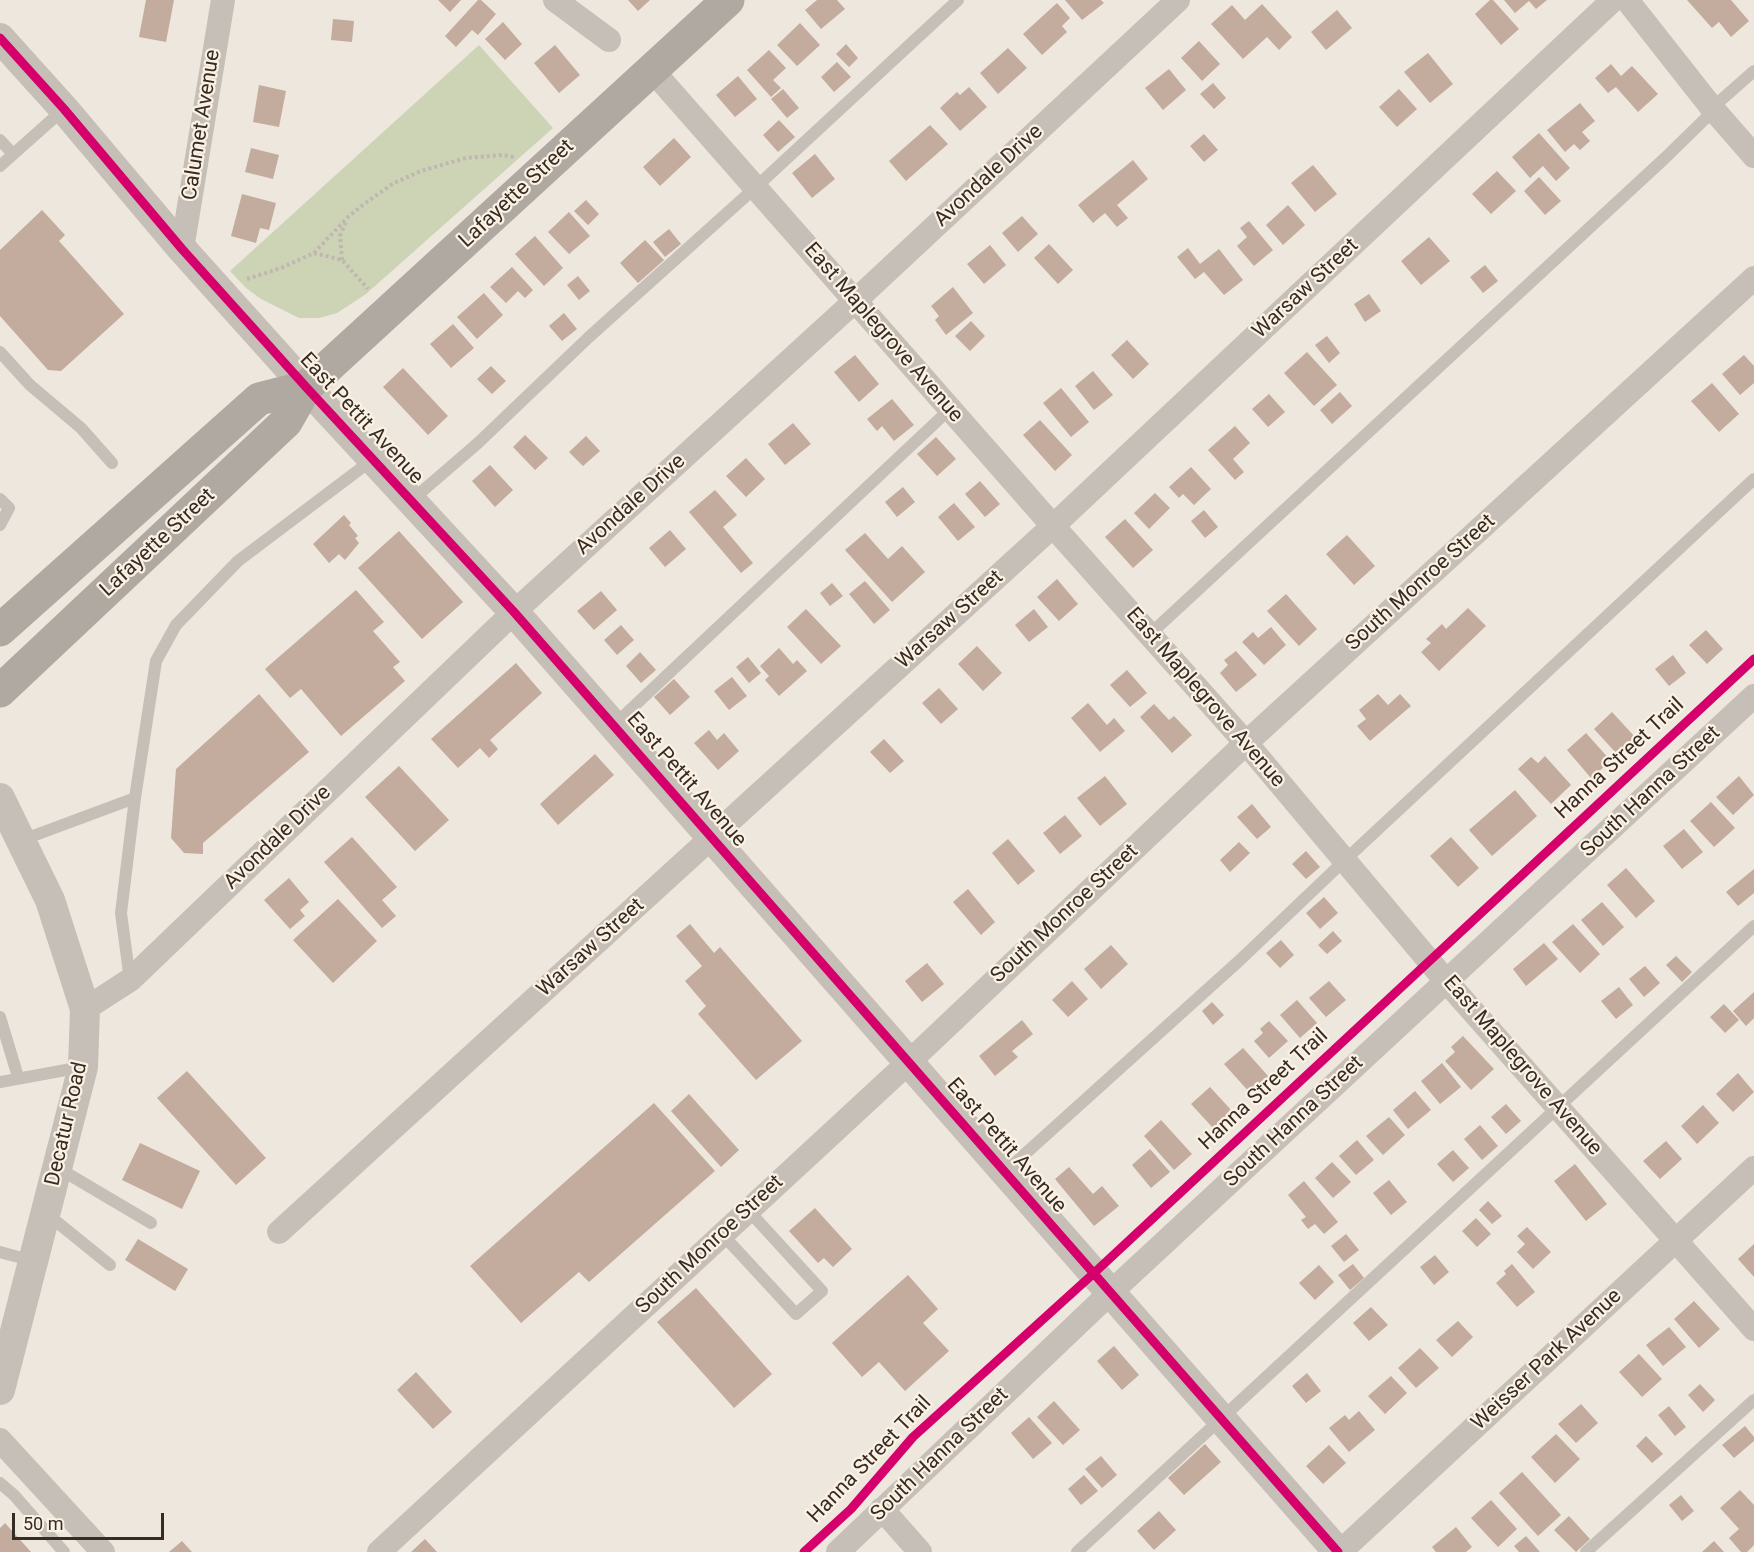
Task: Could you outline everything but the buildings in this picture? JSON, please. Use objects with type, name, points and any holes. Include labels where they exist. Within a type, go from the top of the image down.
[{"type":"highway","name":"Lafayette Street","points":[[0,691],[286,422],[306,387],[728,0]]},
{"type":"highway","name":"Lafayette Street","points":[[0,630],[259,399],[306,387]]},
{"type":"street","name":"Calumet Avenue","points":[[182,249],[223,0]]},
{"type":"street","points":[[555,0],[609,40]]},
{"type":"street","name":"Avondale Drive","points":[[85,1010],[130,980],[514,612],[855,301],[1178,0]]},
{"type":"street","name":"Warsaw Street","points":[[279,1232],[1053,526],[1613,0]]},
{"type":"street","points":[[1627,0],[1712,108],[1754,156]]},
{"type":"street","name":"East Pettit Avenue","points":[[0,38],[64,109],[182,249],[514,612],[614,725],[1339,1552]]},
{"type":"street","name":"East Maplegrove Avenue","points":[[652,70],[1246,743],[1446,981],[1754,1329]]},
{"type":"street","name":"South Monroe Street","points":[[379,1552],[909,1062],[1246,743],[1754,278]]},
{"type":"street","name":"South Hanna Street","points":[[838,1552],[1110,1293],[1754,696]]},
{"type":"street","name":"Decatur Road","points":[[0,798],[50,900],[85,1010],[83,1066],[34,1261],[14,1319],[1,1380]]},
{"type":"street","name":"Weisser Park Avenue","points":[[1339,1552],[1754,1168]]},
{"type":"street","points":[[0,1440],[103,1552]]},
{"type":"street","points":[[882,1509],[920,1552]]},
{"type":"lane","points":[[412,500],[478,443],[642,288],[756,187],[958,0]]},
{"type":"lane","points":[[1149,635],[1665,158],[1707,117],[1712,108],[1754,71]]},
{"type":"lane","points":[[0,166],[64,109]]},
{"type":"lane","points":[[0,140],[13,154]]},
{"type":"lane","points":[[0,352],[30,385],[81,428],[112,463]]},
{"type":"lane","points":[[614,725],[950,410]]},
{"type":"lane","points":[[130,980],[121,913],[135,798],[156,661],[176,625],[238,561],[373,459]]},
{"type":"lane","points":[[1005,1172],[1172,1023],[1754,479]]},
{"type":"lane","points":[[0,499],[9,508],[0,525]]},
{"type":"lane","points":[[20,840],[135,798]]},
{"type":"lane","points":[[1077,1552],[1754,926]]},
{"type":"lane","points":[[0,1019],[18,1077]]},
{"type":"lane","points":[[0,1082],[83,1066]]},
{"type":"lane","points":[[57,1168],[151,1223]]},
{"type":"lane","points":[[722,1234],[796,1314],[822,1291],[748,1210]]},
{"type":"lane","points":[[46,1213],[110,1265]]},
{"type":"lane","points":[[0,1252],[34,1261]]},
{"type":"lane","points":[[1586,1552],[1754,1400]]},
{"type":"lane","points":[[0,1483],[14,1494],[64,1552]]},
{"type":"path","points":[[247,279],[281,268],[314,253],[348,217],[364,204],[394,183],[420,171],[466,158],[503,155],[514,157]]},
{"type":"path","points":[[342,260],[340,236],[348,217]]},
{"type":"path","points":[[314,253],[342,260],[368,289]]},
{"type":"green space","points":[[479,45],[553,128],[366,294],[337,313],[319,318],[299,318],[261,299],[246,288],[230,271]]},
{"type":"cycle path","points":[[0,38],[64,109],[182,249],[514,612],[1338,1552]]},
{"type":"cycle path","name":"Hanna Street Trail","points":[[804,1552],[851,1509],[913,1437],[1093,1274],[1754,659]]}]
